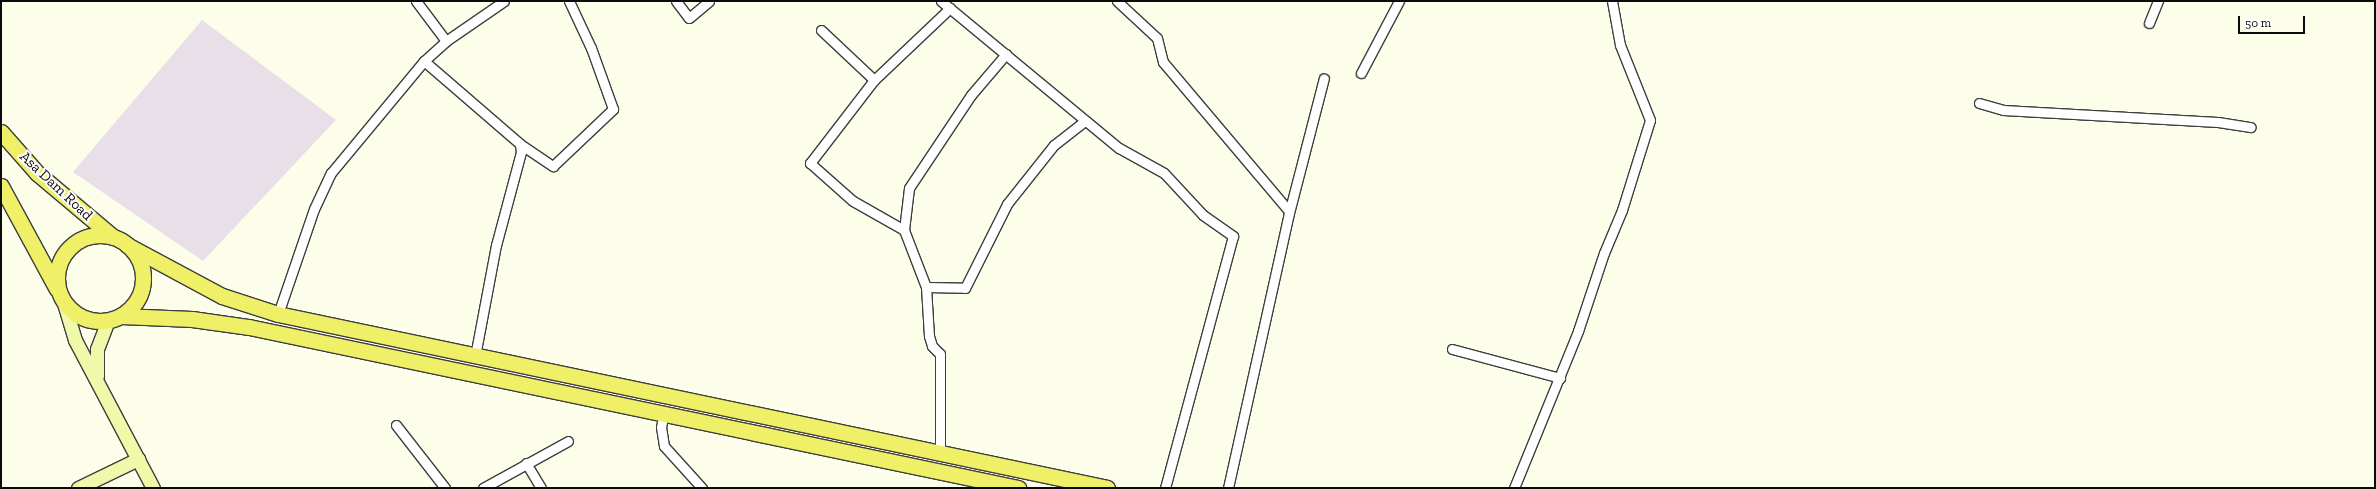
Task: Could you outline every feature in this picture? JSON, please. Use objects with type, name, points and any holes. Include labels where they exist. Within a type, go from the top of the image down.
[{"type":"main road","name":"Asa Dam Road","points":[[1,132],[38,173],[114,237]]},
{"type":"main road","points":[[1,186],[61,295],[82,317],[192,319],[249,327],[664,412],[1018,488]]},
{"type":"main road","points":[[61,295],[58,268],[70,247],[90,236],[114,237],[222,296],[278,314],[1107,488]]},
{"type":"main road","points":[[114,318],[132,308],[143,282],[142,269],[127,245]]},
{"type":"street","points":[[416,1],[446,41]]},
{"type":"street","points":[[278,314],[314,210],[331,174],[424,61],[446,41],[504,1]]},
{"type":"street","points":[[424,61],[520,144],[553,166],[613,109],[591,48],[569,1]]},
{"type":"street","points":[[676,1],[689,18],[709,1]]},
{"type":"street","points":[[941,1],[1119,148],[1164,173],[1203,215],[1233,236],[1165,488]]},
{"type":"street","points":[[1116,1],[1157,38],[1163,62],[1289,211]]},
{"type":"street","points":[[1361,73],[1399,1]]},
{"type":"street","points":[[1514,488],[1560,378],[1622,210],[1650,120],[1620,45],[1612,1]]},
{"type":"street","points":[[2149,23],[2158,1]]},
{"type":"street","points":[[904,230],[853,201],[810,163],[874,80],[950,8]]},
{"type":"street","points":[[821,30],[874,80]]},
{"type":"street","points":[[940,452],[940,354],[932,346],[929,336],[926,287],[904,230],[909,188],[971,96],[1006,54]]},
{"type":"street","points":[[1228,488],[1289,211],[1324,78]]},
{"type":"street","points":[[1978,103],[2003,110],[2218,122],[2251,127]]},
{"type":"street","points":[[926,287],[964,288],[1007,204],[1054,145],[1085,121]]},
{"type":"street","points":[[475,356],[496,245],[521,152],[520,144]]},
{"type":"street","points":[[61,295],[75,340],[97,378],[153,488]]},
{"type":"street","points":[[97,378],[97,349],[114,318]]},
{"type":"street","points":[[1452,349],[1560,378]]},
{"type":"street","points":[[664,412],[660,427],[664,446],[702,488]]},
{"type":"street","points":[[396,424],[445,488]]},
{"type":"street","points":[[483,488],[526,463],[568,442]]},
{"type":"street","points":[[78,488],[138,459]]},
{"type":"street","points":[[526,463],[541,488]]},
{"type":"shaded area","points":[[202,20],[336,120],[203,261],[73,172]]}]
